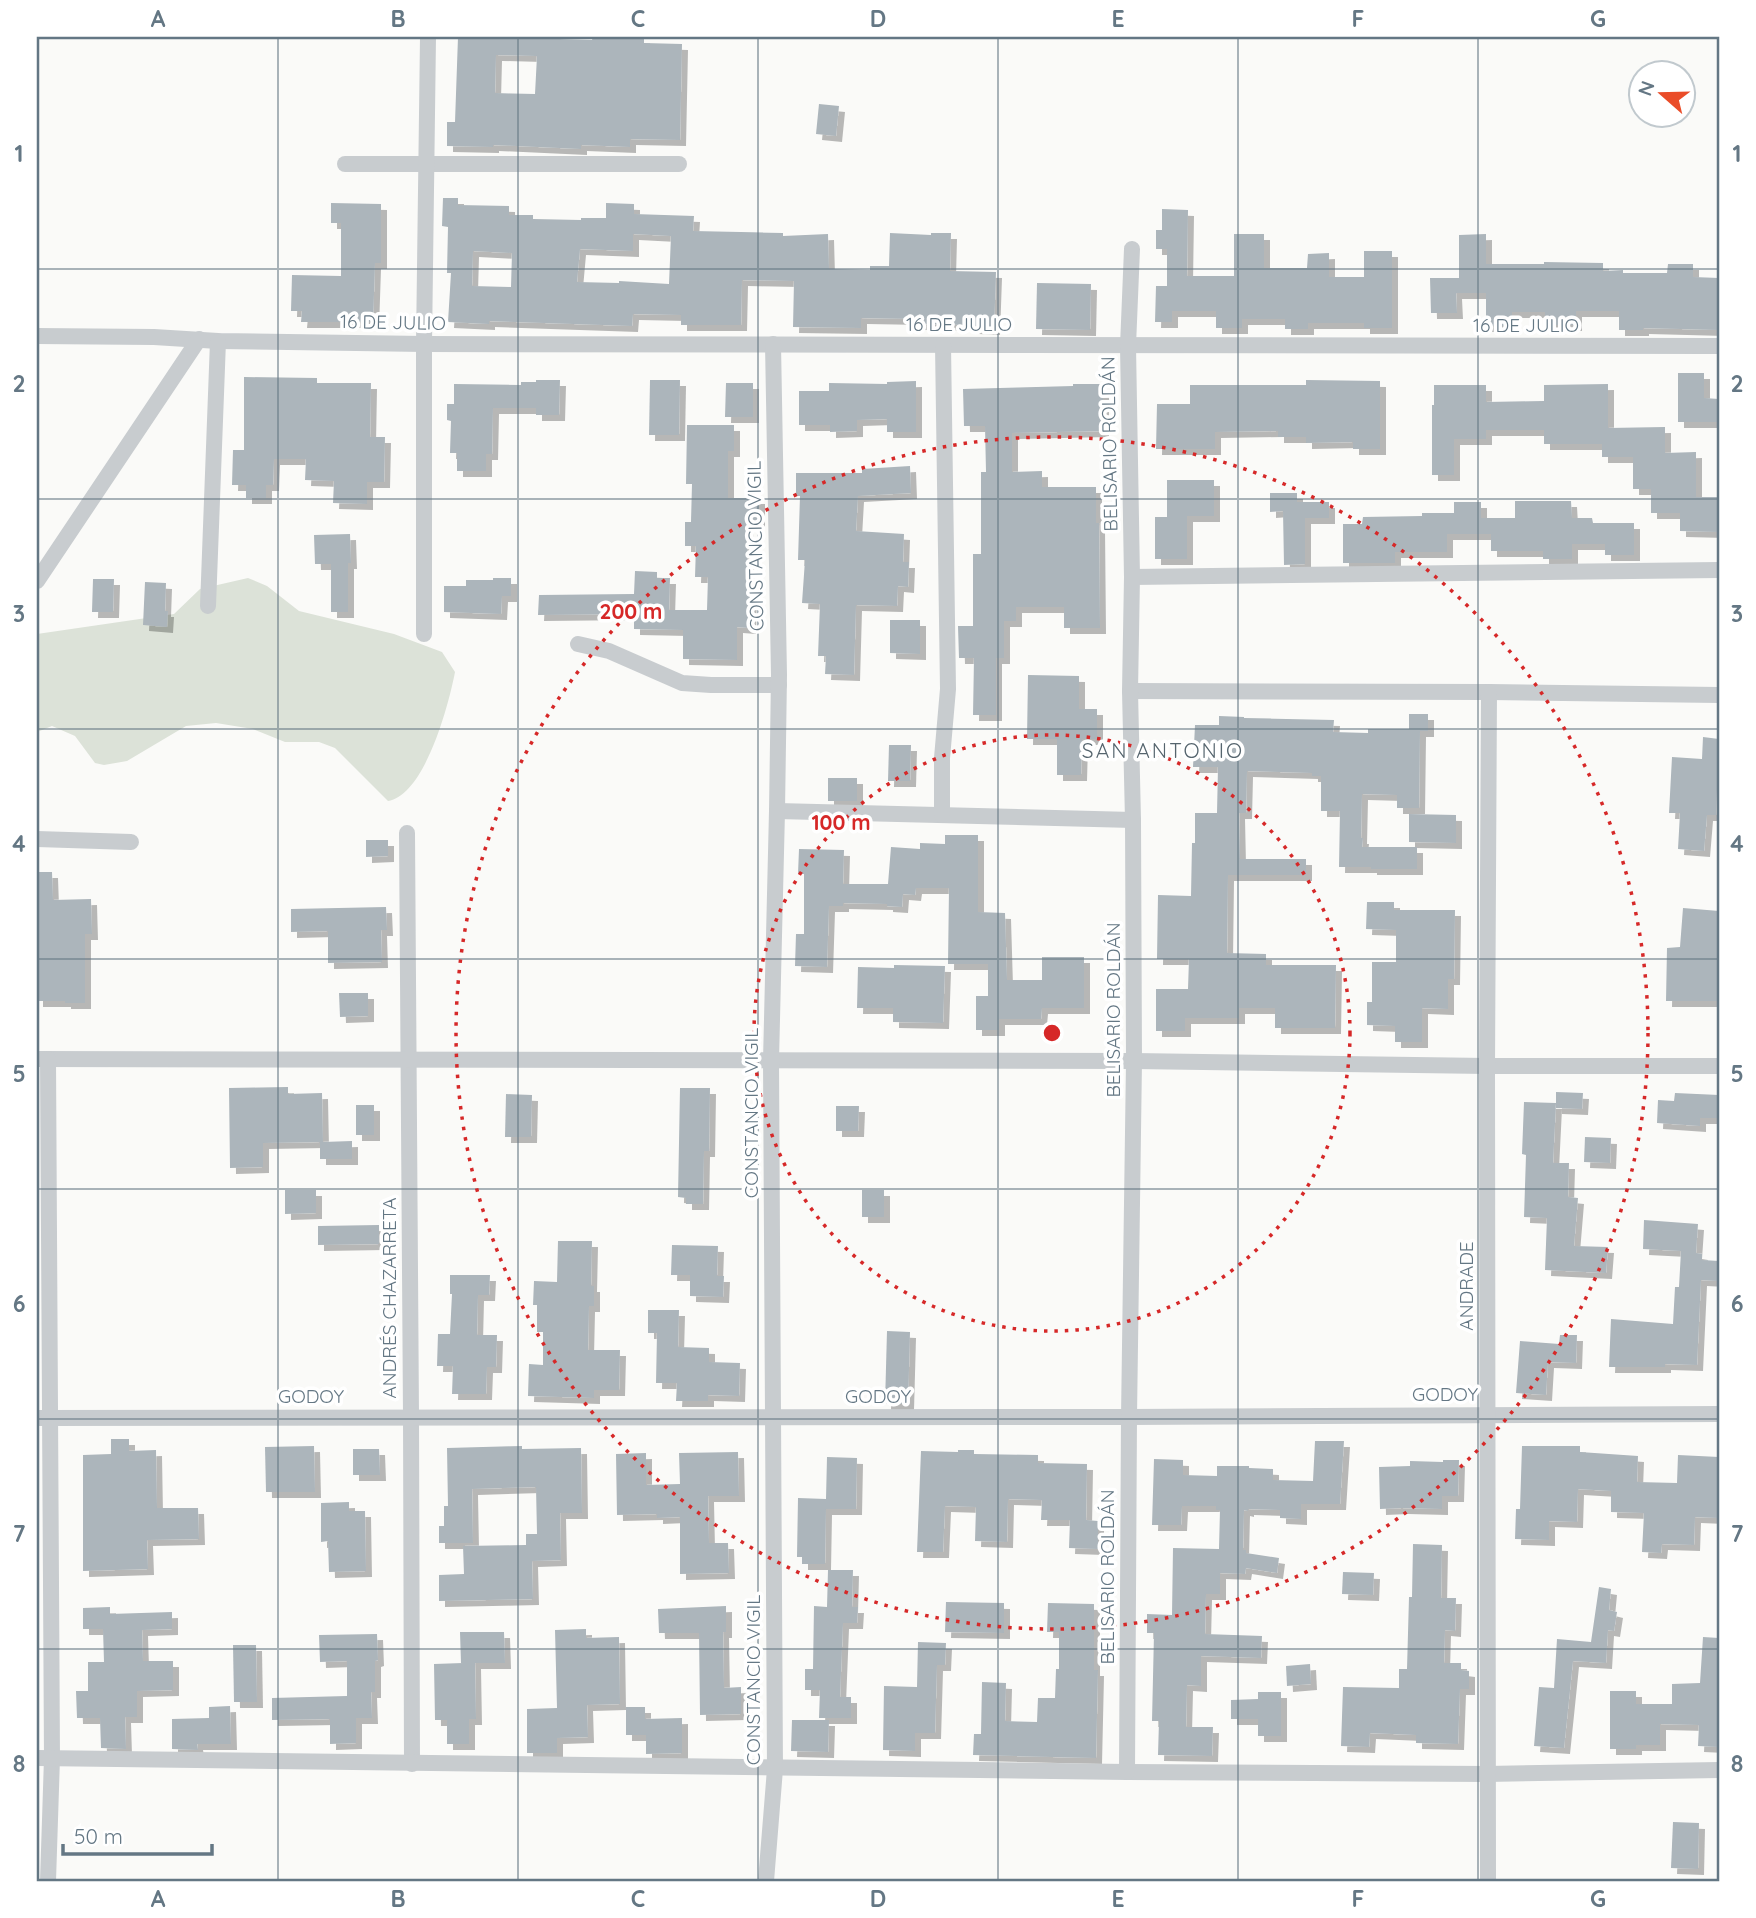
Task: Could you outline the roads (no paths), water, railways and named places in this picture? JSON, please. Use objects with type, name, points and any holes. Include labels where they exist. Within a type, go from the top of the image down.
[{"type":"street","points":[[424,634],[428,37]]},
{"type":"street","points":[[345,163],[679,164]]},
{"type":"street","name":"BELISARIO ROLDÁN","points":[[1127,1772],[1134,1061],[1128,346],[1132,248]]},
{"type":"street","name":"16 DE JULIO","points":[[37,336],[424,344],[1719,346]]},
{"type":"street","points":[[37,581],[200,339]]},
{"type":"street","points":[[208,606],[218,341]]},
{"type":"street","name":"CONSTANCIO VIGIL","points":[[766,1881],[775,1769],[771,1061],[779,685],[772,344]]},
{"type":"street","points":[[942,815],[942,758],[948,689],[943,345]]},
{"type":"street","points":[[1132,577],[1719,570]]},
{"type":"street","points":[[578,644],[609,651],[682,683],[779,685]]},
{"type":"street","points":[[1130,691],[1719,695]]},
{"type":"street","name":"ANDRADE","points":[[1488,1881],[1489,692]]},
{"type":"street","points":[[777,811],[1133,820]]},
{"type":"street","name":"ANDRÉS CHAZARRETA","points":[[407,833],[412,1763]]},
{"type":"street","points":[[37,839],[131,842]]},
{"type":"street","points":[[48,1881],[44,1758],[42,1059],[1134,1061],[1719,1066]]},
{"type":"street","name":"GODOY","points":[[43,1418],[1719,1414]]},
{"type":"street","points":[[44,1758],[1127,1772],[1487,1774],[1719,1770]]},
{"type":"district","name":"SAN ANTONIO","points":[[1163,750]]}]
